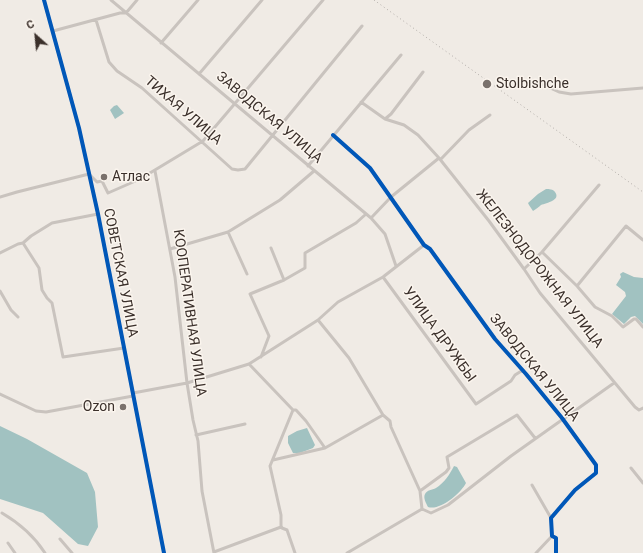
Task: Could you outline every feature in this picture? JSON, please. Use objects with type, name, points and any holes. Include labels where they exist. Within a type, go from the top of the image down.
[{"type":"street","name":"СОВЕТСКАЯ УЛИЦА","points":[[44,0],[79,128],[98,214],[164,553]]},
{"type":"street","name":"ЗАВОДСКАЯ УЛИЦА","points":[[111,0],[371,218],[385,234],[396,266]]},
{"type":"street","points":[[53,31],[120,13],[126,13],[138,0]]},
{"type":"street","points":[[161,43],[198,0]]},
{"type":"street","points":[[199,74],[262,0]]},
{"type":"street","points":[[0,197],[89,174],[97,182],[102,181],[108,193],[139,179],[203,142],[323,0]]},
{"type":"street","name":"ТИХАЯ УЛИЦА","points":[[96,20],[109,62],[117,71],[142,88],[232,169],[238,170],[245,169],[271,135],[362,26]]},
{"type":"street","points":[[308,166],[401,55]]},
{"type":"street","points":[[385,119],[391,114],[423,72]]},
{"type":"street","points":[[537,82],[559,92],[571,94],[643,88]]},
{"type":"street","name":"ЖЕЛЕЗНОДОРОЖНАЯ УЛИЦА","points":[[361,102],[385,119],[404,125],[418,135],[439,158],[489,222],[540,293],[614,383],[635,408],[639,410],[643,408]]},
{"type":"street","points":[[371,218],[391,197],[439,158],[441,159],[469,130],[490,116]]},
{"type":"street","name":"ЗАВОДСКАЯ УЛИЦА","points":[[333,135],[370,168],[424,245],[430,249],[495,339],[523,370],[562,418],[596,465],[596,473],[575,490],[551,518]]},
{"type":"street","name":"КООПЕРАТИВНАЯ УЛИЦА","points":[[155,170],[179,301],[187,383],[196,435],[202,491],[214,552]]},
{"type":"street","points":[[170,249],[228,232],[245,223],[280,200],[314,171]]},
{"type":"street","points":[[524,269],[542,252],[599,184]]},
{"type":"street","points":[[0,253],[23,243],[31,236],[52,223],[98,214]]},
{"type":"street","points":[[261,357],[268,336],[250,294],[284,280],[305,268],[305,253],[356,223],[366,214]]},
{"type":"street","points":[[577,286],[626,226],[643,240]]},
{"type":"street","points":[[228,232],[247,274]]},
{"type":"street","points":[[23,243],[39,268],[42,290],[52,303],[63,357],[124,348]]},
{"type":"street","points":[[0,394],[36,411],[46,412],[187,383],[249,364],[318,320],[338,302],[383,277],[424,245]]},
{"type":"street","points":[[271,248],[284,280]]},
{"type":"street","points":[[542,252],[595,306],[612,316],[624,327],[634,319],[636,319],[643,327]]},
{"type":"street","name":"УЛИЦА ДРУЖБЫ","points":[[383,277],[476,404],[512,381],[515,375],[523,370]]},
{"type":"street","points":[[0,291],[11,310],[18,317]]},
{"type":"street","points":[[318,320],[349,358],[384,415],[390,421],[391,427],[420,490],[422,509]]},
{"type":"street","points":[[249,364],[293,410],[296,410],[306,421],[325,448]]},
{"type":"street","points":[[422,509],[431,513],[448,505],[562,418],[614,383]]},
{"type":"street","points":[[281,527],[281,515],[270,466],[293,410]]},
{"type":"street","points":[[273,460],[325,448],[384,415]]},
{"type":"street","points":[[420,490],[446,472],[449,468],[447,457],[517,415],[535,438]]},
{"type":"street","points":[[196,435],[245,424]]},
{"type":"street","points":[[631,468],[643,483]]},
{"type":"street","points":[[532,485],[551,518],[552,536],[556,538],[556,553]]},
{"type":"street","points":[[347,553],[422,509]]},
{"type":"street","points":[[2,513],[16,521],[39,544],[45,553]]},
{"type":"street","points":[[214,552],[281,527],[287,530],[295,553]]},
{"type":"street","points":[[536,553],[552,536]]},
{"type":"street","points":[[60,539],[72,553]]},
{"type":"street","points":[[8,544],[15,553]]},
{"type":"water","points":[[117,105],[124,113],[115,119],[110,110]]},
{"type":"water","points":[[546,189],[551,189],[554,191],[556,195],[555,199],[541,205],[533,211],[528,203]]},
{"type":"water","points":[[623,272],[634,277],[643,278],[643,324],[635,316],[631,317],[624,324],[612,314],[626,296],[625,292],[616,285],[621,277],[620,274]]},
{"type":"water","points":[[0,426],[27,439],[87,473],[95,492],[98,527],[88,546],[78,544],[43,513],[0,499]]},
{"type":"water","points":[[307,428],[315,445],[313,448],[300,453],[293,453],[288,443],[288,436]]},
{"type":"water","points":[[454,466],[457,467],[466,483],[460,492],[444,504],[433,508],[428,507],[424,496],[425,494],[442,484]]},
{"type":"railway","points":[[374,0],[643,192]]},
{"type":"cycle path","points":[[44,0],[79,128],[98,214],[164,553]]},
{"type":"cycle path","points":[[333,135],[370,168],[424,245],[430,249],[495,339],[562,418],[596,465],[596,473],[575,490],[551,518],[552,536],[556,538],[556,553]]},
{"type":"place","name":"Stolbishche","points":[[487,84]]},
{"type":"place","name":"Атлас","points":[[104,177]]},
{"type":"place","name":"Ozon","points":[[123,407]]}]
